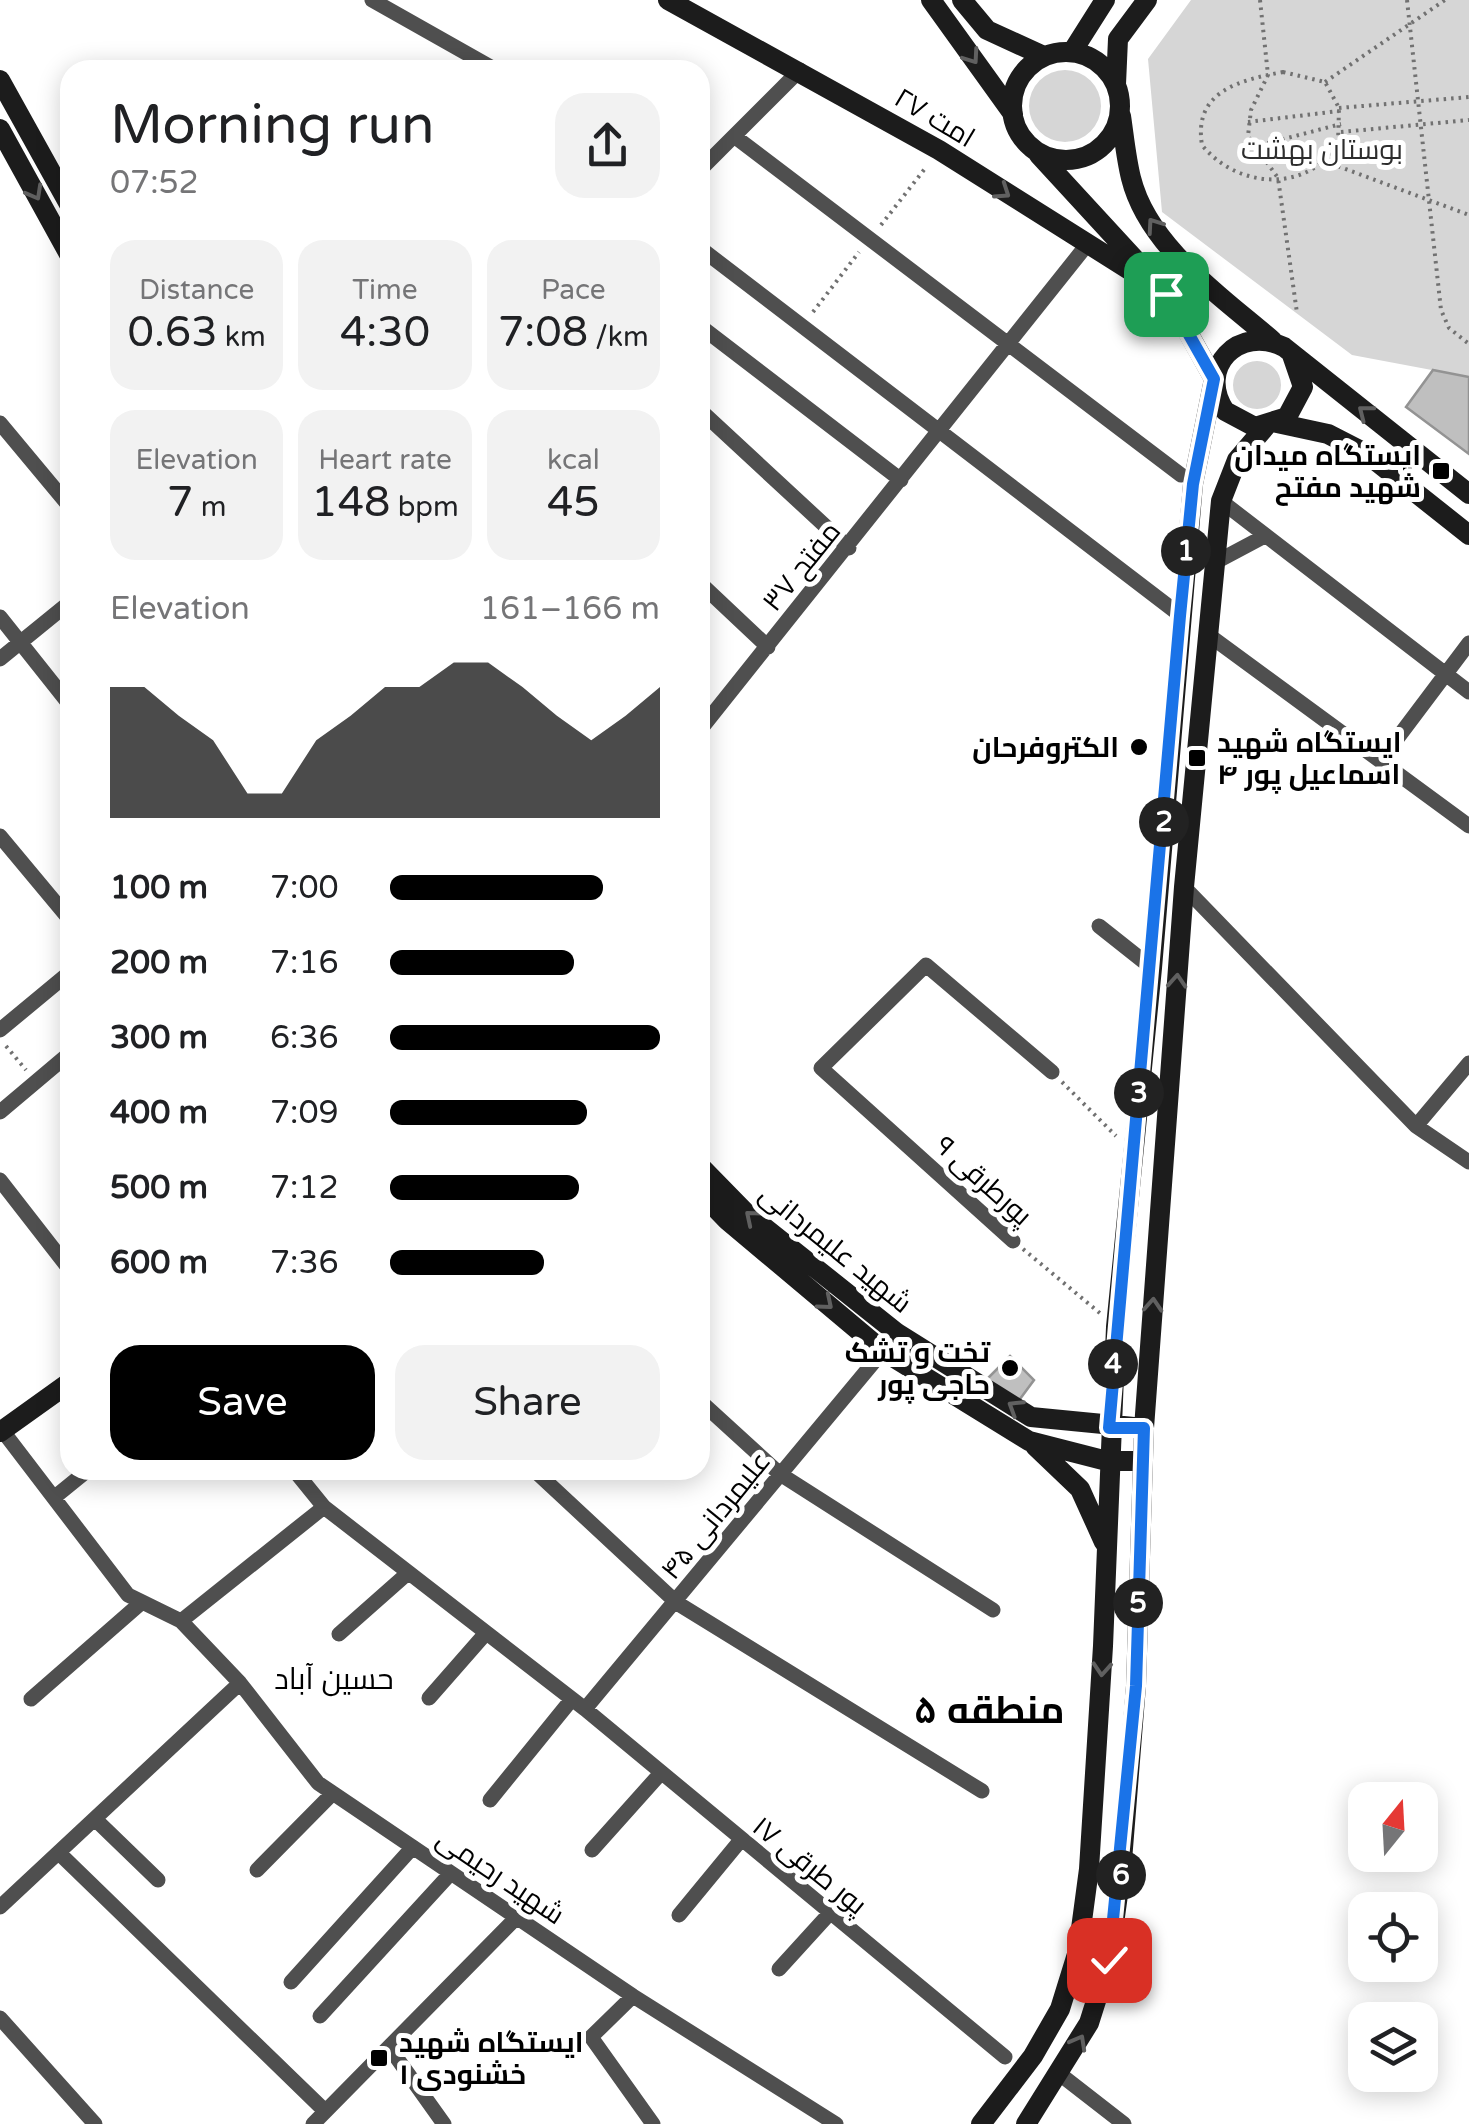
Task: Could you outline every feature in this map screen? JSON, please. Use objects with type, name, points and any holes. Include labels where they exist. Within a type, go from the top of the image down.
[{"type":"main road","name":"امت ۲۷","points":[[668,0],[939,150],[1166,294]]},
{"type":"main road","points":[[931,0],[1012,114],[1016,128],[1166,294],[1214,379],[1218,402],[1233,419],[1328,434],[1367,454],[1469,535]]},
{"type":"main road","points":[[962,0],[988,30],[1044,56]]},
{"type":"main road","points":[[1072,52],[1104,0]]},
{"type":"main road","points":[[1147,0],[1118,39],[1116,84],[1132,180],[1146,213],[1208,285],[1274,342],[1469,494]]},
{"type":"main road","points":[[1012,114],[1016,86],[1032,64],[1044,56],[1072,52],[1098,62],[1116,84]]},
{"type":"main road","points":[[0,80],[60,188]]},
{"type":"main road","points":[[1034,150],[1060,160],[1088,156],[1110,138],[1120,112]]},
{"type":"main road","points":[[22,121],[1,134],[60,222]]},
{"type":"main road","points":[[981,2124],[1014,2084],[1060,2009],[1078,1951],[1089,1869],[1116,1326],[1152,968],[1193,484],[1214,379],[1222,358],[1240,343],[1274,342]]},
{"type":"main road","points":[[1026,2124],[1061,2074],[1089,2023],[1109,1960],[1119,1891],[1136,1686],[1144,1428],[1184,887],[1221,502],[1236,460],[1300,398],[1302,375],[1292,354]]},
{"type":"main road","name":"شهید علیمردانی","points":[[710,1176],[744,1212],[897,1333],[1031,1417],[1109,1428],[1144,1428]]},
{"type":"main road","name":"شهید علیمردانی","points":[[710,1202],[884,1351],[1029,1441],[1107,1461],[1143,1461]]},
{"type":"main road","points":[[884,1351],[897,1333]]},
{"type":"main road","points":[[1,1431],[60,1389]]},
{"type":"main road","points":[[1029,1441],[1080,1489],[1106,1548]]},
{"type":"street","points":[[372,0],[478,60]]},
{"type":"street","points":[[710,160],[800,70]]},
{"type":"street","points":[[734,136],[1181,475]]},
{"type":"street","name":"مفتح ۳۷","points":[[710,718],[1086,246]]},
{"type":"street","points":[[710,256],[1180,616]]},
{"type":"street","points":[[710,334],[901,480]]},
{"type":"street","points":[[710,419],[849,548]]},
{"type":"street","points":[[0,423],[60,495]]},
{"type":"street","points":[[1221,502],[1469,692]]},
{"type":"street","points":[[1216,562],[1263,537]]},
{"type":"street","points":[[710,592],[768,647]]},
{"type":"street","points":[[0,659],[60,610]]},
{"type":"street","points":[[0,617],[60,693]]},
{"type":"street","points":[[1210,636],[1469,826]]},
{"type":"street","points":[[1381,760],[1469,643]]},
{"type":"street","points":[[0,836],[60,908]]},
{"type":"street","points":[[1184,887],[1416,1126],[1469,1162]]},
{"type":"street","points":[[1099,926],[1152,968]]},
{"type":"street","name":"پورطرقی ۹","points":[[1013,1241],[821,1068],[926,965],[1052,1072]]},
{"type":"street","points":[[0,1030],[60,980]]},
{"type":"street","points":[[0,1112],[60,1062]]},
{"type":"street","points":[[1416,1126],[1469,1063]]},
{"type":"street","points":[[0,1180],[60,1257]]},
{"type":"street","name":"علیمردانی ۴۵","points":[[490,1800],[676,1603],[884,1351]]},
{"type":"street","points":[[710,1410],[780,1474],[993,1610]]},
{"type":"street","points":[[1,1431],[56,1496],[128,1594],[181,1621],[324,1507]]},
{"type":"street","points":[[56,1496],[76,1480]]},
{"type":"street","name":"پور طرقی ۱۷","points":[[302,1480],[324,1507],[578,1704],[1005,2057]]},
{"type":"street","points":[[545,1480],[676,1603],[982,1791]]},
{"type":"street","points":[[339,1634],[408,1573]]},
{"type":"street","points":[[31,1699],[142,1602]]},
{"type":"street","name":"شهید رحیمی","points":[[181,1621],[240,1684],[318,1783],[633,1996],[836,2124]]},
{"type":"street","points":[[429,1698],[486,1632]]},
{"type":"street","points":[[0,1907],[240,1684]]},
{"type":"street","points":[[592,1850],[660,1774]]},
{"type":"street","points":[[257,1870],[333,1794]]},
{"type":"street","points":[[96,1821],[158,1880]]},
{"type":"street","points":[[680,1916],[740,1841]]},
{"type":"street","points":[[290,1982],[412,1847]]},
{"type":"street","points":[[60,1854],[325,2112]]},
{"type":"street","points":[[320,2016],[452,1873]]},
{"type":"street","points":[[779,1969],[830,1913]]},
{"type":"street","points":[[312,2124],[517,1917]]},
{"type":"street","points":[[633,1996],[591,2037],[653,2124]]},
{"type":"street","points":[[0,2018],[95,2124]]},
{"type":"street","points":[[389,2047],[444,2124]]},
{"type":"street","points":[[1061,2074],[1124,2124]]},
{"type":"path","points":[[1260,0],[1268,75],[1248,122],[1254,147],[1278,178],[1297,313]]},
{"type":"path","points":[[1407,0],[1441,310],[1449,328],[1469,344]]},
{"type":"path","points":[[1325,82],[1445,0]]},
{"type":"path","points":[[1292,73],[1325,82],[1342,124],[1338,144],[1324,161],[1300,177],[1238,176],[1215,162],[1202,145],[1199,131],[1203,111],[1221,90],[1268,75],[1292,73]]},
{"type":"path","points":[[1248,122],[1290,115],[1291,121],[1339,110],[1469,96]]},
{"type":"path","points":[[1341,132],[1469,120]]},
{"type":"path","points":[[1254,147],[1342,124]]},
{"type":"path","points":[[802,326],[939,150]]},
{"type":"path","points":[[1324,161],[1469,215]]},
{"type":"path","points":[[0,1039],[36,1082]]},
{"type":"path","points":[[1052,1072],[1133,1153]]},
{"type":"path","name":"پورطرقی ۹","points":[[1013,1241],[1116,1326]]},
{"type":"green space","name":"بوستان بهشت","points":[[1191,0],[1469,0],[1469,377],[1352,355],[1162,212],[1148,59]]},
{"type":"green space","points":[[1065,70],[1090,81],[1101,106],[1090,131],[1065,142],[1040,131],[1029,106],[1040,81]]},
{"type":"green space","points":[[1257,361],[1274,368],[1281,385],[1274,402],[1257,409],[1240,402],[1233,385],[1240,368]]},
{"type":"building","points":[[1433,370],[1469,377],[1469,454],[1406,407]]},
{"type":"building","name":"تخت و تشک حاجی پور","points":[[1010,1356],[1034,1380],[1017,1403],[984,1382]]},
{"type":"place","name":"ایستگاه میدان شهید مفتح","points":[[1441,471]]},
{"type":"place","name":"الکتروفرحان","points":[[1139,747]]},
{"type":"place","name":"ایستگاه شهید اسماعیل پور ۴","points":[[1197,758]]},
{"type":"place","name":"تخت و تشک حاجی پور","points":[[1010,1368]]},
{"type":"place","name":"ایستگاه شهید خشنودی ۱","points":[[379,2058]]},
{"type":"district","name":"حسین آباد","points":[[334,1679]]},
{"type":"district","name":"منطقه ۵","points":[[989,1710]]},
{"type":"route","points":[[1109,1960],[1121,1873],[1136,1686],[1144,1428],[1109,1428],[1193,484],[1214,379],[1166,294]]}]
